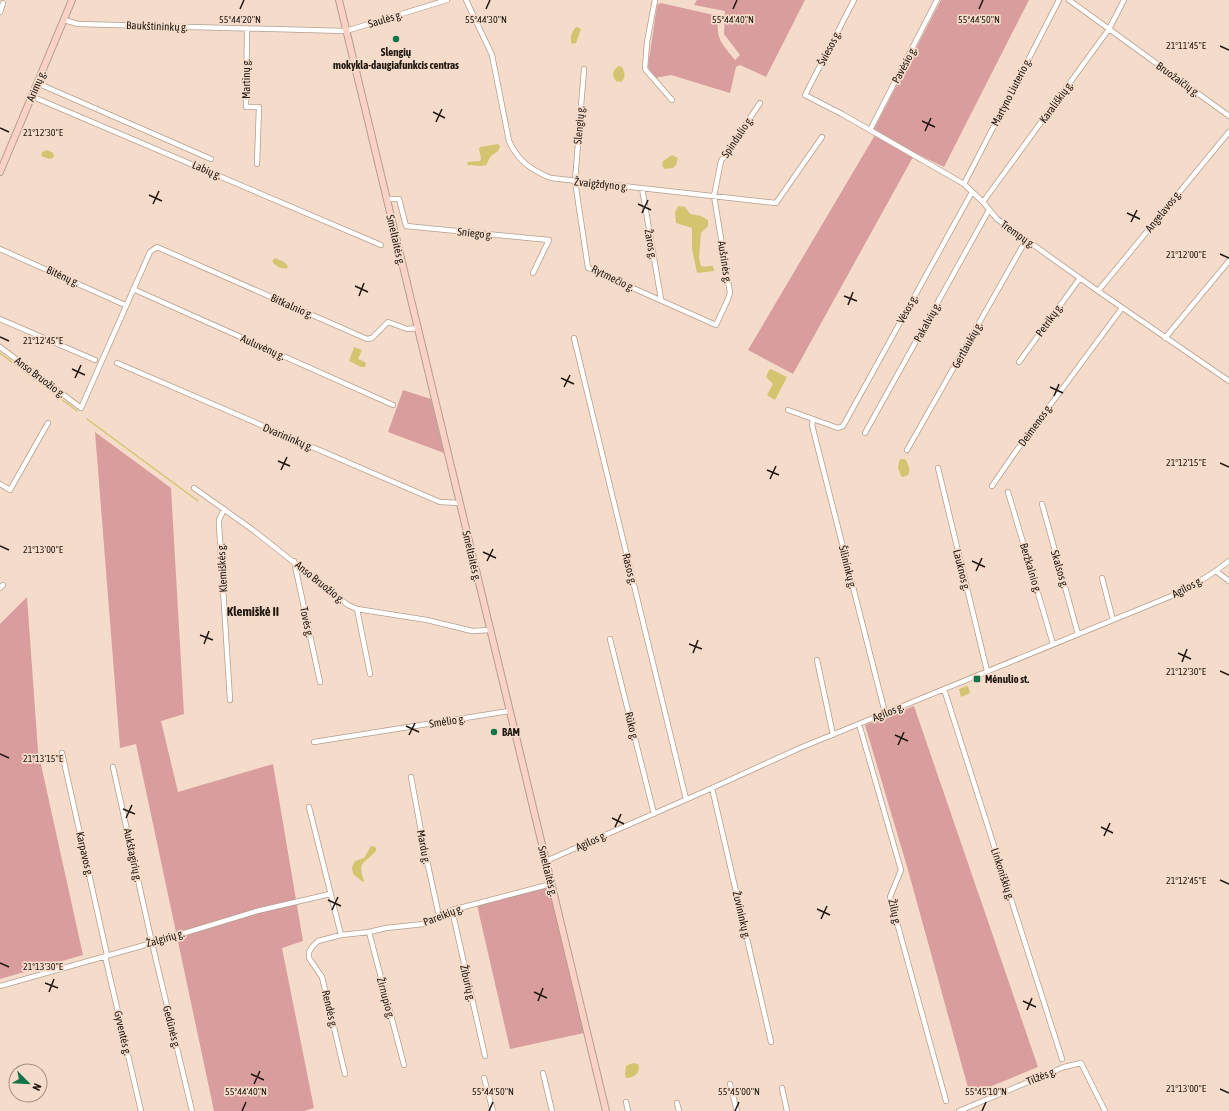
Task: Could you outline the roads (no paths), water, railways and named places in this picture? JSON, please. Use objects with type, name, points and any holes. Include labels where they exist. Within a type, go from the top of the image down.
[{"type":"main road","name":"Arimų g.","points":[[0,172],[72,0]]},
{"type":"main road","name":"Smeltaitės g.","points":[[339,0],[606,1111]]},
{"type":"street","name":"Saulės g.","points":[[346,31],[447,0]]},
{"type":"street","name":"Žvaigždyno g.","points":[[466,0],[492,55],[509,140],[513,150],[517,156],[534,171],[551,178],[574,182],[776,203],[822,137]]},
{"type":"street","points":[[655,0],[647,42],[645,69],[672,100]]},
{"type":"street","name":"Šviesos g.","points":[[805,95],[854,0]]},
{"type":"street","name":"Pavėsio g.","points":[[870,130],[938,0]]},
{"type":"street","name":"Martyno Liuterio g.","points":[[964,184],[1059,0]]},
{"type":"street","name":"Bruožaičių g.","points":[[1069,0],[1229,116]]},
{"type":"street","name":"Karališkių g.","points":[[983,202],[1110,29],[1124,0]]},
{"type":"street","points":[[0,12],[3,3]]},
{"type":"street","name":"Baukštininkų g.","points":[[64,20],[78,24],[346,31]]},
{"type":"street","name":"Martinų g.","points":[[246,29],[246,107],[259,107],[257,164]]},
{"type":"street","name":"Slengių g.","points":[[574,182],[584,69]]},
{"type":"street","points":[[37,83],[211,159]]},
{"type":"street","name":"Trempų g.","points":[[805,95],[870,130],[964,184],[983,202],[997,219],[1122,308],[1229,381]]},
{"type":"street","name":"Labių g.","points":[[31,96],[381,245]]},
{"type":"street","name":"Spindulio g.","points":[[714,196],[721,161],[760,103]]},
{"type":"street","name":"Angelavos g.","points":[[1098,291],[1229,132]]},
{"type":"street","name":"Rytmečio g.","points":[[574,182],[588,268],[661,299],[716,325]]},
{"type":"street","name":"Žaros g.","points":[[642,188],[661,299]]},
{"type":"street","name":"Vėsos g.","points":[[813,420],[838,428],[843,426],[972,192]]},
{"type":"street","name":"Aušrinės g.","points":[[714,196],[730,293],[716,325]]},
{"type":"street","name":"Sniego g.","points":[[386,199],[399,199],[406,226],[549,240],[533,273]]},
{"type":"street","name":"Pakalvių g.","points":[[866,433],[989,210]]},
{"type":"street","name":"Gertlaukių g.","points":[[908,450],[1026,240]]},
{"type":"street","name":"Bitkalnio g.","points":[[133,289],[150,252],[157,247],[367,339],[372,338],[388,322],[407,329],[418,328]]},
{"type":"street","name":"Bitėnų g.","points":[[0,249],[125,305]]},
{"type":"street","points":[[1165,338],[1229,261]]},
{"type":"street","name":"Petrikų g.","points":[[1019,362],[1080,278]]},
{"type":"street","points":[[125,305],[133,289]]},
{"type":"street","name":"Auluvėnų g.","points":[[133,289],[393,405]]},
{"type":"street","name":"Anso Bruožio g.","points":[[0,347],[81,408],[125,305]]},
{"type":"street","name":"Deimenos g.","points":[[992,486],[1122,308]]},
{"type":"street","points":[[0,319],[95,360]]},
{"type":"street","name":"Rasos g.","points":[[574,338],[686,799]]},
{"type":"street","name":"Dvarininkų g.","points":[[117,363],[440,502],[460,504]]},
{"type":"street","points":[[788,410],[813,420]]},
{"type":"street","name":"Šilininkų g.","points":[[813,420],[812,425],[885,714]]},
{"type":"street","points":[[0,484],[10,490],[48,422]]},
{"type":"street","name":"Lauknos g.","points":[[938,468],[987,671]]},
{"type":"street","name":"Anso Bruožio g.","points":[[194,488],[294,562],[348,605],[357,609],[427,620],[472,631],[490,630]]},
{"type":"street","name":"Beržkalnio g.","points":[[1008,492],[1054,644]]},
{"type":"street","name":"Skalsos g.","points":[[1042,504],[1078,634]]},
{"type":"street","name":"Klemiškės g.","points":[[224,509],[219,520],[219,525],[230,700]]},
{"type":"street","name":"Agilos g.","points":[[546,861],[833,735],[1174,595],[1216,571],[1229,560]]},
{"type":"street","name":"Tovės g.","points":[[294,562],[320,682]]},
{"type":"street","points":[[1216,571],[1229,581]]},
{"type":"street","points":[[1102,578],[1113,620]]},
{"type":"street","points":[[357,609],[370,674]]},
{"type":"street","name":"Rūko g.","points":[[610,639],[654,814]]},
{"type":"street","points":[[817,660],[833,735]]},
{"type":"street","name":"Linkoniškių g.","points":[[944,689],[1062,1058]]},
{"type":"street","name":"Smėlio g.","points":[[314,742],[510,711]]},
{"type":"street","name":"Žilių g.","points":[[859,724],[901,870],[890,897],[946,1101]]},
{"type":"street","name":"Karpavos g.","points":[[62,753],[106,955]]},
{"type":"street","name":"Aukštagirių g.","points":[[113,767],[152,943]]},
{"type":"street","name":"Mardu g.","points":[[411,777],[424,848],[439,916]]},
{"type":"street","name":"Žuvininkų g.","points":[[712,788],[771,1042]]},
{"type":"street","points":[[310,807],[341,935]]},
{"type":"street","name":"Pareikių g.","points":[[312,947],[318,941],[341,935],[424,924],[452,910],[551,884]]},
{"type":"street","name":"Žalgirių g.","points":[[0,986],[152,943],[257,911],[330,894]]},
{"type":"street","name":"Žiburių g.","points":[[452,910],[485,1056]]},
{"type":"street","name":"Žirnupio g.","points":[[369,932],[404,1065]]},
{"type":"street","name":"Gedūnės g.","points":[[152,943],[192,1111]]},
{"type":"street","name":"Rendės g.","points":[[312,947],[309,952],[309,958],[322,977],[345,1074]]},
{"type":"street","name":"Gyventės g.","points":[[106,955],[141,1111]]},
{"type":"street","name":"Tilžės g.","points":[[959,1111],[1064,1067],[1081,1063],[1105,1111]]},
{"type":"street","points":[[543,1073],[552,1111]]},
{"type":"street","points":[[484,1078],[492,1111]]},
{"type":"street","points":[[730,1084],[736,1111]]},
{"type":"street","points":[[782,1088],[788,1111]]},
{"type":"street","points":[[626,1102],[628,1111]]},
{"type":"street","points":[[677,1104],[679,1111]]},
{"type":"waterway","points":[[0,353],[77,411]]},
{"type":"waterway","points":[[87,419],[198,501]]},
{"type":"place","name":"Slengių mokykla-daugiafunkcis centras","points":[[396,39]]},
{"type":"place","name":"Mėnulio st.","points":[[977,679]]},
{"type":"place","name":"BAM","points":[[494,732]]},
{"type":"district","name":"Klemiškė II","points":[[253,611]]}]
